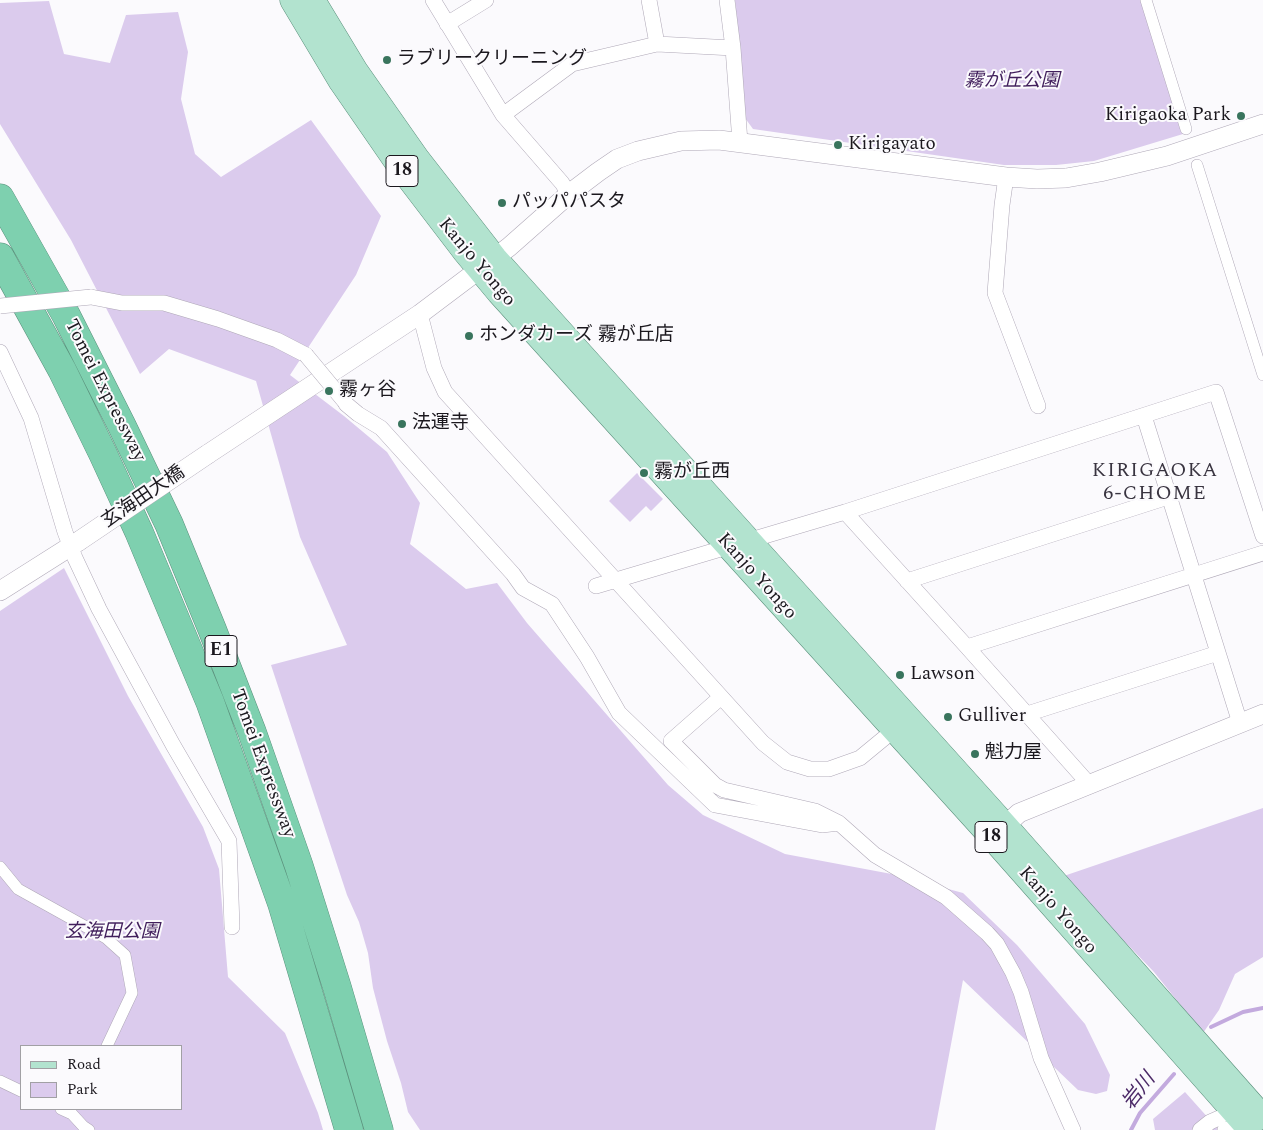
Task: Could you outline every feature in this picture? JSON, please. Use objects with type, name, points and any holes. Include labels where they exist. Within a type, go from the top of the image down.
[{"type":"highway","name":"Tomei Expressway","points":[[0,198],[66,315],[169,524],[252,732],[338,987],[380,1130]]},
{"type":"highway","name":"Tomei Expressway","points":[[0,257],[62,370],[103,454],[139,532],[210,702],[282,904],[349,1130]]},
{"type":"main road","name":"Kanjo Yongo","points":[[292,0],[341,82],[399,166],[999,832],[1246,1120]]},
{"type":"main road","name":"Kanjo Yongo","points":[[313,0],[356,70],[488,264]]},
{"type":"main road","name":"Kanjo Yongo","points":[[738,544],[894,730],[999,832]]},
{"type":"street","points":[[433,0],[503,115],[562,183],[569,194]]},
{"type":"street","points":[[448,24],[486,0]]},
{"type":"street","points":[[649,0],[657,44]]},
{"type":"street","points":[[727,0],[733,48],[740,142]]},
{"type":"street","points":[[1146,0],[1186,129]]},
{"type":"street","points":[[503,115],[572,64],[657,44],[733,48]]},
{"type":"street","name":"玄海田大橋","points":[[0,591],[75,544],[420,314],[488,264],[569,194],[617,159],[638,151],[660,145],[701,139],[740,142],[1006,176],[1036,179],[1066,178],[1167,156],[1263,124]]},
{"type":"street","points":[[1197,165],[1263,375]]},
{"type":"street","points":[[1006,176],[995,293],[1038,406]]},
{"type":"street","points":[[0,306],[91,298],[122,303],[164,303],[218,319],[277,340],[306,355],[346,404],[381,428],[523,588],[557,601],[619,712],[715,805],[822,825],[839,823]]},
{"type":"street","points":[[420,314],[434,368],[444,392],[762,742],[787,762],[810,769],[829,769],[860,758],[894,730]]},
{"type":"street","points":[[0,352],[31,418],[99,609],[173,745],[229,841],[232,927]]},
{"type":"street","points":[[596,586],[845,512],[1216,392],[1263,536]]},
{"type":"street","points":[[1144,416],[1240,723]]},
{"type":"street","points":[[907,580],[1168,497]]},
{"type":"street","points":[[845,512],[968,646],[1089,784]]},
{"type":"street","points":[[968,646],[1263,553]]},
{"type":"street","points":[[1027,714],[1218,653]]},
{"type":"street","points":[[721,697],[671,741],[715,785],[724,790],[815,811],[839,823],[875,855],[946,897],[987,933],[997,944],[1013,973],[1021,992],[1041,1058],[1073,1130]]},
{"type":"street","points":[[999,832],[1019,813],[1263,714]]},
{"type":"street","points":[[0,867],[18,889],[106,938],[125,955],[132,993],[107,1045]]},
{"type":"street","points":[[0,1081],[20,1091]]},
{"type":"street","points":[[74,1111],[83,1126],[89,1130]]},
{"type":"street","points":[[1200,1130],[1210,1122],[1246,1120]]},
{"type":"green space","name":"霧が丘公園","points":[[735,0],[1141,0],[1183,134],[1094,161],[1056,165],[1004,165],[753,129],[745,118]]},
{"type":"green space","points":[[49,1],[64,54],[110,63],[126,15],[178,12],[188,52],[181,99],[195,154],[221,177],[311,120],[381,216],[356,275],[290,375],[387,452],[420,503],[410,544],[466,589],[497,583],[527,623],[668,785],[703,815],[785,854],[897,875],[963,893],[1017,945],[1085,1024],[1110,1075],[1107,1091],[1096,1094],[1078,1090],[963,980],[935,1130],[420,1130],[408,1112],[373,988],[368,953],[359,922],[347,895],[271,665],[347,645],[300,537],[256,381],[169,349],[140,374],[71,240],[0,124],[0,3]]},
{"type":"green space","points":[[637,473],[663,499],[651,511],[646,506],[630,522],[609,501]]},
{"type":"green space","name":"玄海田公園","points":[[64,568],[128,696],[203,827],[219,869],[228,977],[285,1033],[318,1113],[323,1130],[0,1130],[0,611]]},
{"type":"green space","points":[[1263,808],[1263,957],[1235,974],[1219,1010],[1203,1033],[1154,972],[1129,946],[1055,879]]},
{"type":"green space","points":[[1185,1092],[1219,1130],[1155,1130],[1153,1119]]},
{"type":"waterway","points":[[1211,1027],[1243,1012],[1263,1008]]},
{"type":"waterway","name":"岩川","points":[[1131,1130],[1140,1113],[1174,1074]]},
{"type":"place","name":"ラブリークリーニング","points":[[387,60]]},
{"type":"place","name":"Kirigaoka Park","points":[[1241,116]]},
{"type":"place","name":"Kirigayato","points":[[838,145]]},
{"type":"place","name":"パッパパスタ","points":[[502,203]]},
{"type":"place","name":"ホンダカーズ 霧が丘店","points":[[469,336]]},
{"type":"place","name":"霧ヶ谷","points":[[329,391]]},
{"type":"place","name":"法運寺","points":[[402,424]]},
{"type":"place","name":"霧が丘西","points":[[644,473]]},
{"type":"place","name":"Lawson","points":[[900,675]]},
{"type":"place","name":"Gulliver","points":[[948,717]]},
{"type":"place","name":"魁力屋","points":[[975,754]]},
{"type":"district","name":"KIRIGAOKA 6-CHOME","points":[[1155,484]]}]
